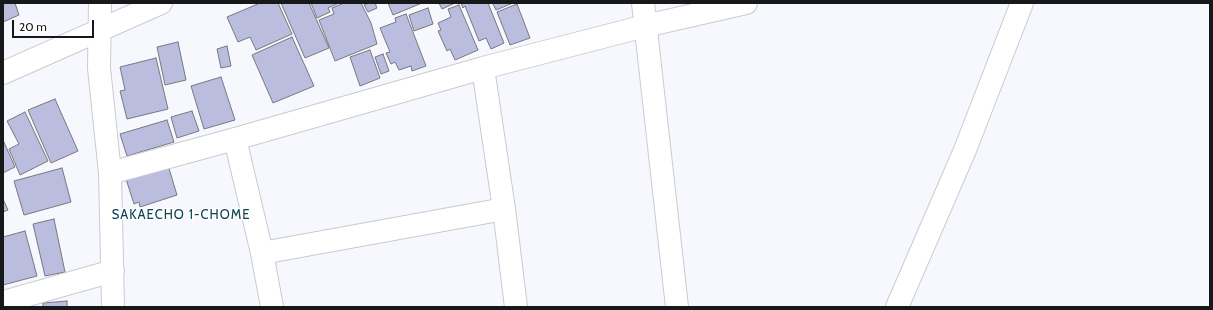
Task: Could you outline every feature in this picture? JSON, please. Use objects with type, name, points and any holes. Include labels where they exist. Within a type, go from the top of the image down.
[{"type":"street","points":[[100,3],[99,68],[110,173],[113,307]]},
{"type":"street","points":[[3,73],[162,3]]},
{"type":"street","points":[[643,3],[676,307]]},
{"type":"street","points":[[110,173],[483,68],[645,26],[746,3]]},
{"type":"street","points":[[897,307],[965,150],[1022,3]]},
{"type":"street","points":[[483,68],[504,209],[516,307]]},
{"type":"street","points":[[235,139],[262,253],[272,307]]},
{"type":"street","points":[[262,253],[504,209]]},
{"type":"street","points":[[3,302],[113,271]]},
{"type":"building","points":[[3,3],[15,3],[19,15],[3,22]]},
{"type":"building","points":[[260,3],[278,3],[292,34],[256,50],[250,37],[238,42],[227,17]]},
{"type":"building","points":[[281,3],[309,3],[329,48],[305,58]]},
{"type":"building","points":[[311,3],[339,3],[328,8],[330,12],[317,18]]},
{"type":"building","points":[[344,3],[361,3],[371,23],[377,44],[335,61],[319,20],[334,14],[332,8]]},
{"type":"building","points":[[375,3],[377,8],[368,12],[364,5]]},
{"type":"building","points":[[388,3],[422,3],[393,15]]},
{"type":"building","points":[[439,3],[455,3],[442,9]]},
{"type":"building","points":[[461,3],[488,3],[504,43],[491,49],[486,38],[479,41],[465,6],[463,8]]},
{"type":"building","points":[[513,3],[496,10],[493,4]]},
{"type":"building","points":[[517,4],[530,38],[510,45],[497,12]]},
{"type":"building","points":[[459,5],[478,50],[455,60],[450,49],[447,51],[438,31],[441,30],[438,23],[451,17],[448,9]]},
{"type":"building","points":[[428,8],[433,24],[414,31],[409,15]]},
{"type":"building","points":[[406,14],[426,66],[412,71],[411,66],[399,70],[395,62],[391,64],[386,53],[390,52],[380,28],[396,22],[395,18]]},
{"type":"building","points":[[292,37],[314,86],[273,103],[252,55]]},
{"type":"building","points":[[178,42],[186,80],[165,85],[157,47]]},
{"type":"building","points":[[227,46],[231,66],[221,68],[217,49]]},
{"type":"building","points":[[370,50],[380,78],[360,86],[350,57]]},
{"type":"building","points":[[383,54],[389,71],[381,74],[375,57]]},
{"type":"building","points":[[156,58],[168,109],[127,119],[120,91],[125,90],[120,67]]},
{"type":"building","points":[[221,77],[235,120],[204,129],[191,86]]},
{"type":"building","points":[[55,99],[78,151],[51,163],[28,110]]},
{"type":"building","points":[[192,111],[199,131],[177,138],[171,117]]},
{"type":"building","points":[[25,112],[48,161],[20,175],[9,149],[19,144],[7,121]]},
{"type":"building","points":[[167,120],[174,142],[127,156],[120,134]]},
{"type":"building","points":[[3,140],[15,167],[3,173]]},
{"type":"building","points":[[168,165],[177,195],[140,207],[139,202],[134,204],[126,179]]},
{"type":"building","points":[[62,168],[71,202],[24,215],[14,181]]},
{"type":"building","points":[[3,199],[8,210],[3,212]]},
{"type":"building","points":[[54,219],[65,272],[45,276],[33,224]]},
{"type":"building","points":[[25,231],[37,276],[3,285],[3,237]]},
{"type":"building","points":[[67,301],[67,307],[43,307],[43,303]]},
{"type":"district","name":"SAKAECHO 1-CHOME","points":[[181,215]]}]
